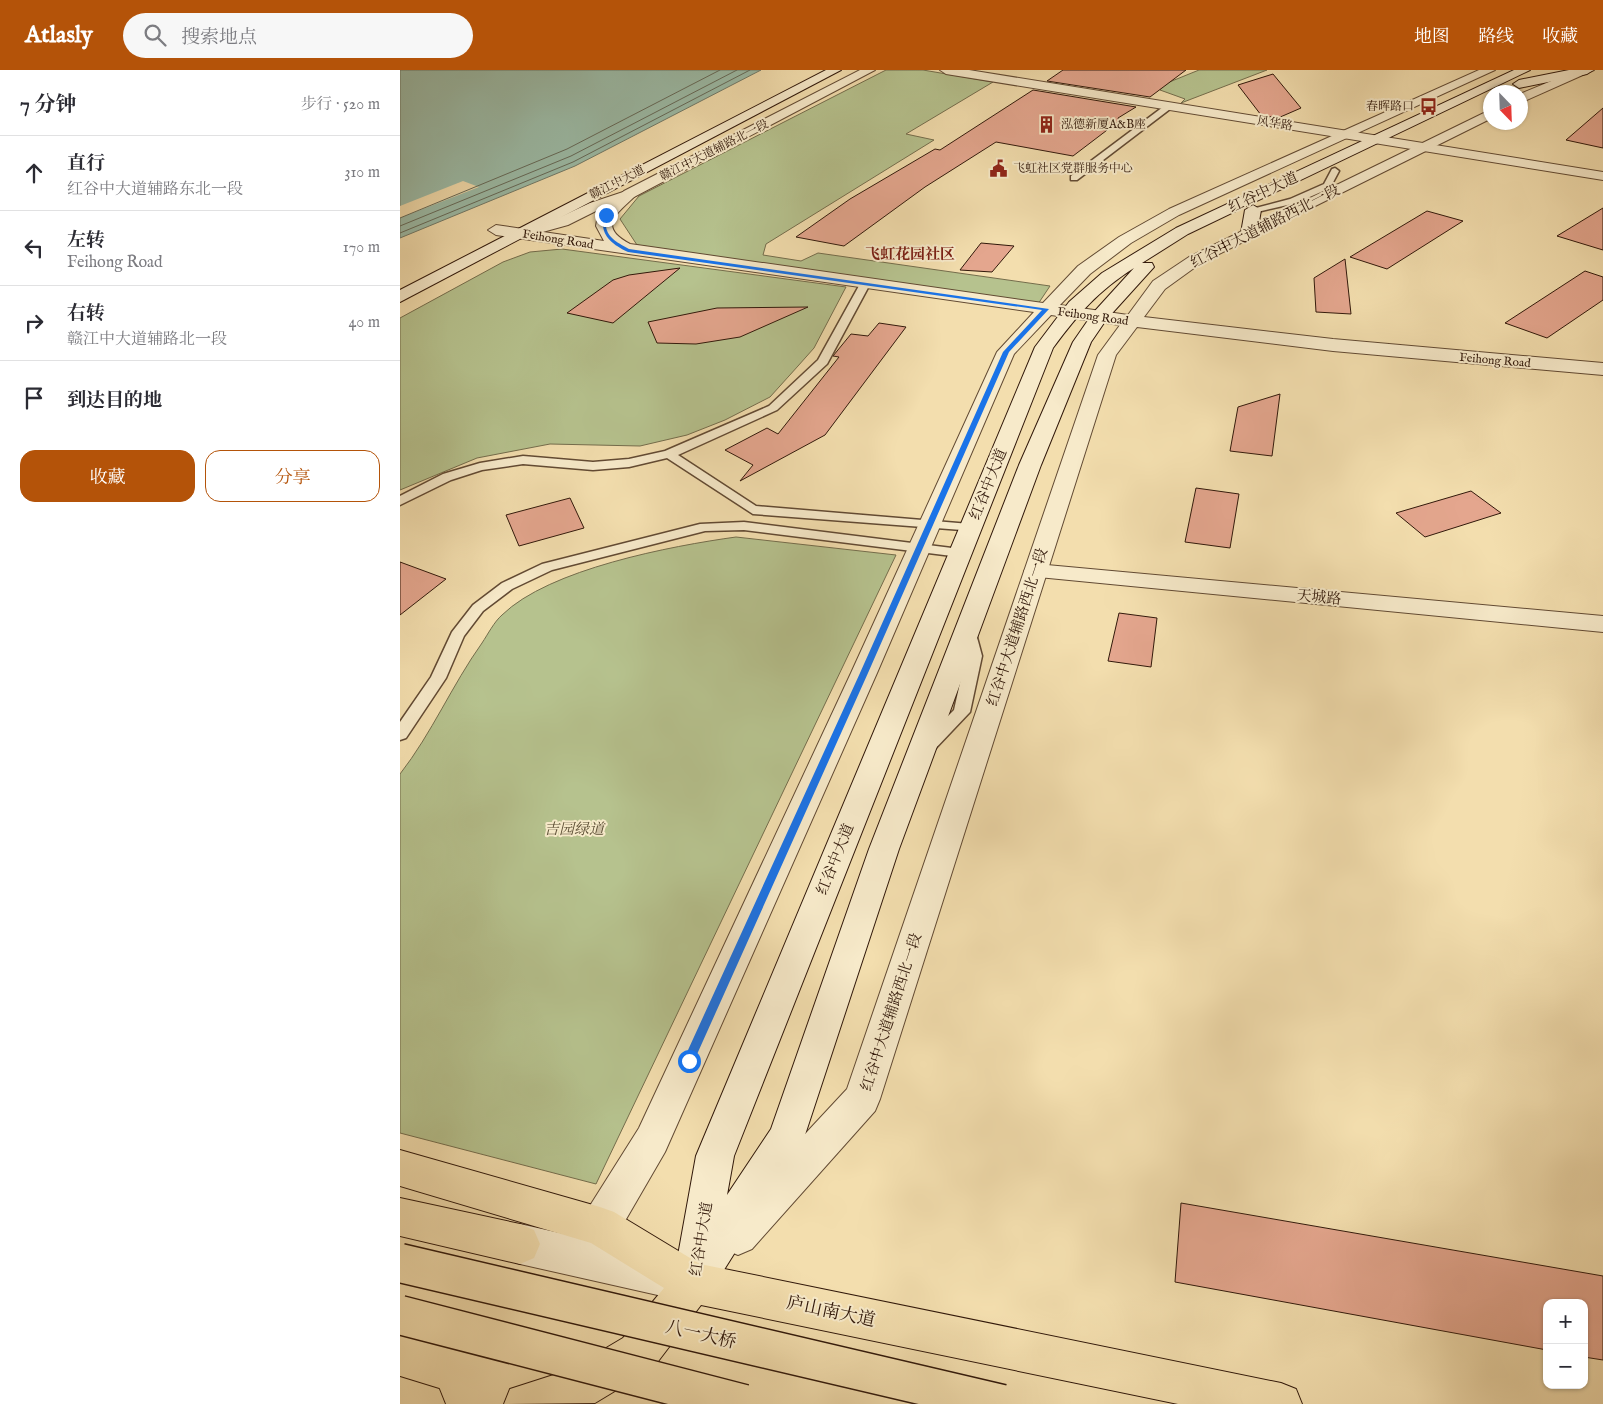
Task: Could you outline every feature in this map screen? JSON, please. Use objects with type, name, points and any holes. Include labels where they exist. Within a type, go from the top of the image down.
[{"type":"main road","name":"庐山南大道","points":[[400,1168],[600,1226],[693,1283],[1281,1404]]},
{"type":"main road","points":[[400,1217],[520,1244]]},
{"type":"main road","name":"八一大桥","points":[[400,1263],[1002,1404]]},
{"type":"main road","points":[[525,1404],[534,1404],[580,1388],[638,1353],[693,1283]]},
{"type":"main road","points":[[400,1315],[744,1404]]},
{"type":"main road","points":[[400,1398],[424,1404]]},
{"type":"street","name":"赣江中大道","points":[[570,192],[811,70]]},
{"type":"street","name":"赣江中大道","points":[[400,297],[521,225],[627,177],[835,70]]},
{"type":"street","name":"赣江中大道辅路北一段","points":[[628,250],[612,241],[604,226],[606,215],[629,194],[869,70]]},
{"type":"street","name":"风华路","points":[[946,70],[1603,176]]},
{"type":"street","name":"红谷中大道","points":[[693,1283],[786,1138],[884,849],[920,753],[1030,465],[1082,342],[1099,317],[1138,272],[1216,228],[1251,222],[1386,140],[1509,77],[1548,70]]},
{"type":"street","points":[[600,1226],[652,1140],[1006,352],[1084,270],[1125,240],[1174,212],[1348,135],[1509,77],[1587,70]]},
{"type":"street","points":[[1528,96],[1587,70]]},
{"type":"street","name":"红谷中大道","points":[[693,1283],[714,1156],[1044,347],[1070,313],[1108,277],[1182,231],[1386,140],[1483,101]]},
{"type":"street","name":"红谷中大道辅路西北一段","points":[[693,1283],[862,1099],[1107,355],[1160,285],[1251,222],[1483,117]]},
{"type":"street","points":[[521,225],[562,222],[595,206],[629,194]]},
{"type":"street","name":"Feihong Road","points":[[491,232],[521,225],[628,250],[1099,317],[1333,345],[1603,369]]},
{"type":"street","name":"天城路","points":[[1036,571],[1603,624]]},
{"type":"street","points":[[520,1244],[693,1283]]},
{"type":"lane","points":[[1074,178],[1170,106]]},
{"type":"lane","points":[[400,501],[447,476],[480,467],[523,460],[593,466],[629,463],[669,454],[773,408],[823,362],[865,284]]},
{"type":"lane","points":[[669,454],[753,510],[970,528]]},
{"type":"lane","points":[[744,526],[753,510]]},
{"type":"lane","points":[[400,734],[438,678],[457,635],[478,608],[507,586],[547,567],[705,527],[744,526],[960,553]]},
{"type":"green space","points":[[886,70],[923,70],[993,82],[906,134],[934,140],[766,244],[763,255],[801,261],[818,253],[1050,286],[1038,304],[637,245],[620,219],[639,196]]},
{"type":"green space","points":[[1199,70],[1267,70],[1181,103],[1185,99],[1160,90],[1162,85]]},
{"type":"green space","points":[[562,249],[846,287],[814,348],[770,397],[725,420],[687,435],[640,446],[550,444],[477,458],[400,490],[400,318],[503,262],[530,252]]},
{"type":"green space","name":"吉园绿道","points":[[736,537],[896,555],[596,1184],[400,1133],[400,774],[422,742],[461,675],[494,625],[502,615],[523,599],[549,585],[580,572],[612,562]]},
{"type":"water","points":[[400,70],[761,70],[575,166],[400,238]]},
{"type":"pier","points":[[463,181],[479,187],[400,218],[400,206]]},
{"type":"building","points":[[1063,70],[1186,70],[1150,97],[1047,81]]},
{"type":"building","points":[[1273,74],[1301,108],[1278,118],[1261,115],[1238,85]]},
{"type":"building","points":[[1033,90],[1136,107],[1118,118],[1119,121],[1073,156],[996,142],[925,187],[844,246],[796,237],[850,199],[935,149],[940,150]]},
{"type":"building","points":[[1603,108],[1603,148],[1566,140]]},
{"type":"building","points":[[1603,208],[1603,250],[1557,236]]},
{"type":"building","points":[[1427,211],[1463,221],[1387,269],[1350,257]]},
{"type":"building","points":[[981,243],[1014,246],[992,272],[960,270]]},
{"type":"building","points":[[1345,259],[1351,314],[1316,312],[1314,278]]},
{"type":"building","points":[[680,268],[613,323],[567,313],[613,280],[629,275]]},
{"type":"building","points":[[1585,271],[1603,277],[1603,300],[1547,338],[1505,323]]},
{"type":"building","points":[[808,307],[740,337],[696,344],[657,343],[648,322],[717,308]]},
{"type":"building","points":[[879,323],[906,327],[825,435],[740,481],[753,465],[725,450],[767,428],[778,434],[839,357],[833,356],[851,334],[868,336]]},
{"type":"building","points":[[1280,394],[1272,456],[1230,451],[1238,407]]},
{"type":"building","points":[[1196,488],[1239,494],[1230,548],[1185,542]]},
{"type":"building","points":[[1471,491],[1501,513],[1425,537],[1396,513]]},
{"type":"building","points":[[570,498],[584,528],[519,546],[506,515]]},
{"type":"building","points":[[400,562],[446,579],[400,615]]},
{"type":"building","points":[[1119,613],[1157,618],[1151,667],[1108,661]]},
{"type":"building","points":[[1181,1203],[1603,1276],[1603,1360],[1588,1358],[1588,1299],[1543,1299],[1543,1349],[1175,1282]]},
{"type":"place","name":"春晖路口","points":[[1428,106]]},
{"type":"place","name":"泓德新厦A&B座","points":[[1047,124]]},
{"type":"place","name":"飞虹社区党群服务中心","points":[[999,168]]},
{"type":"district","name":"飞虹花园社区","points":[[910,254]]},
{"type":"route","points":[[606,215],[604,226],[607,234],[612,241],[628,250],[1046,309],[1006,352],[689,1061]]}]
